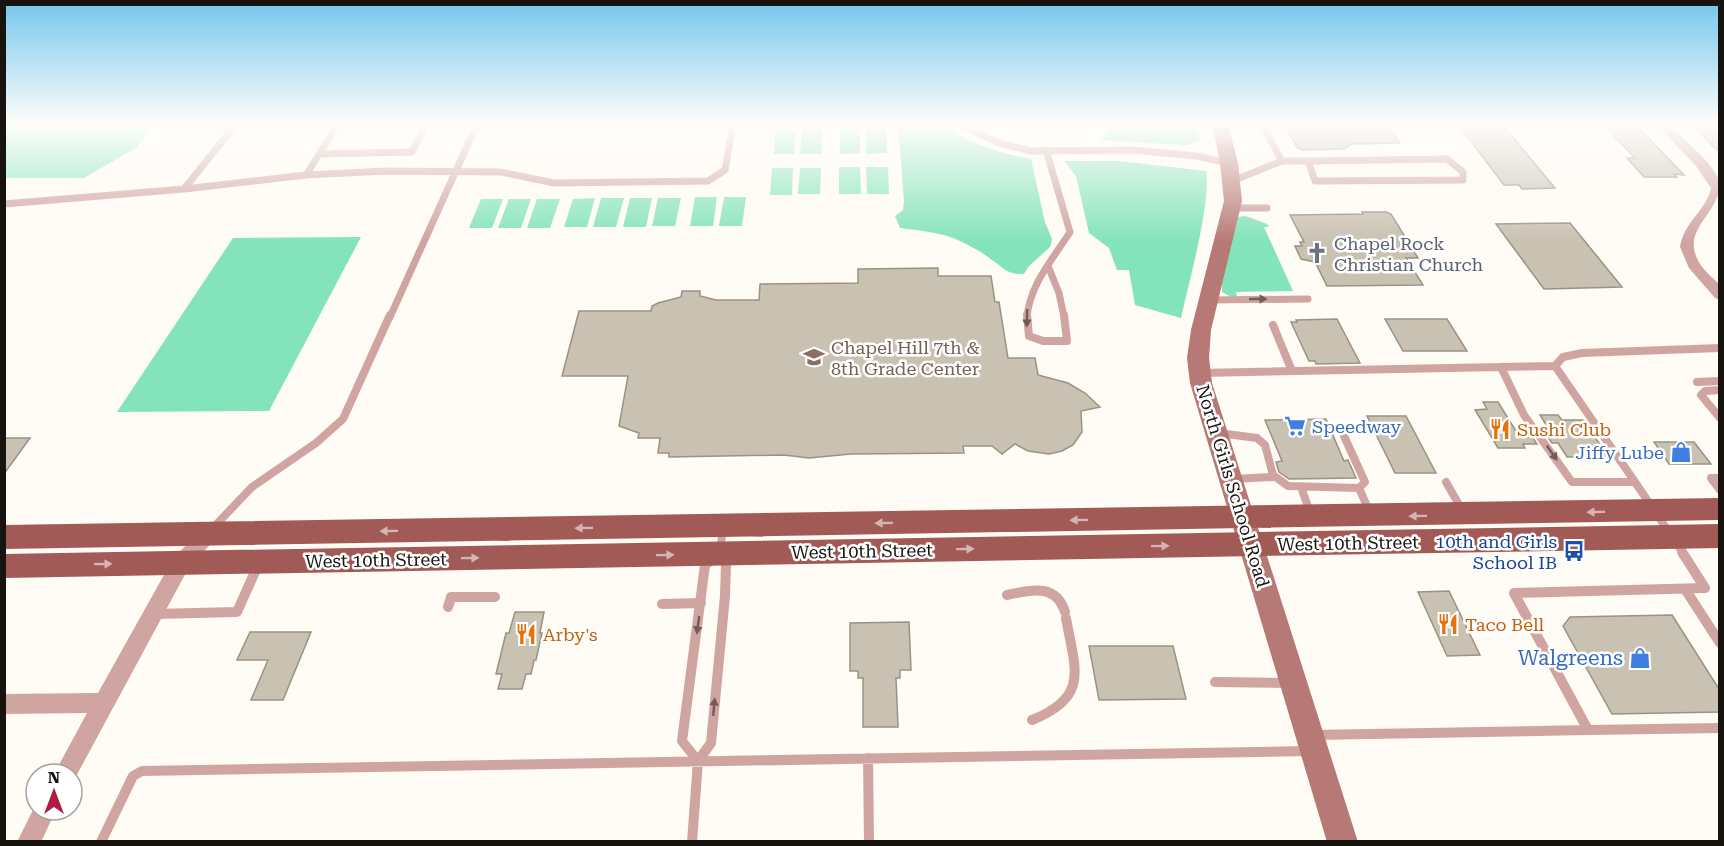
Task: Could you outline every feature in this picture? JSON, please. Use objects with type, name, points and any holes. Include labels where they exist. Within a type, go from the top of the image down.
[{"type":"main road","name":"North Girls School Road","points":[[1228,163],[1232,208],[1199,339],[1199,373],[1215,432],[1343,842]]},
{"type":"main road","name":"West 10th Street","points":[[1247,531],[1312,517],[1464,515],[1522,507],[1654,511],[1719,509]]},
{"type":"main road","name":"West 10th Street","points":[[4,537],[209,534],[722,540],[1247,531],[1719,536]]},
{"type":"main road","name":"West 10th Street","points":[[4,566],[259,562],[722,540]]},
{"type":"street","points":[[1700,163],[1718,188],[1717,198],[1691,227],[1685,244],[1692,263],[1719,295]]},
{"type":"street","points":[[72,762],[181,563],[209,534]]},
{"type":"street","points":[[4,704],[104,703]]},
{"type":"street","points":[[28,842],[39,822]]},
{"type":"lane","points":[[184,189],[204,163]]},
{"type":"lane","points":[[306,175],[313,163]]},
{"type":"lane","points":[[209,534],[240,498],[269,475],[327,438],[343,419],[459,163]]},
{"type":"lane","points":[[4,204],[184,189],[306,175],[455,171],[501,172],[554,183],[708,181],[724,170],[726,163]]},
{"type":"lane","points":[[1048,266],[1061,297],[1067,341],[1043,341],[1029,336],[1026,325],[1027,304],[1039,277],[1070,232],[1050,163]]},
{"type":"lane","points":[[1212,163],[1230,172],[1270,163]]},
{"type":"lane","points":[[1309,163],[1315,181],[1463,180],[1463,172],[1453,163]]},
{"type":"lane","points":[[1232,208],[1267,208]]},
{"type":"lane","points":[[1208,300],[1308,299]]},
{"type":"lane","points":[[1272,325],[1292,371]]},
{"type":"lane","points":[[1556,366],[1563,357],[1582,353],[1719,348]]},
{"type":"lane","points":[[1199,373],[1556,366]]},
{"type":"lane","points":[[1556,366],[1673,537],[1705,588],[1514,593],[1588,730]]},
{"type":"lane","points":[[1501,367],[1524,414],[1572,482],[1635,482]]},
{"type":"lane","points":[[1697,382],[1719,381]]},
{"type":"lane","points":[[1719,390],[1705,391],[1701,395],[1719,418]]},
{"type":"lane","points":[[1215,432],[1257,438],[1265,445],[1274,477]]},
{"type":"lane","points":[[1230,479],[1274,477],[1288,486],[1359,488],[1365,482],[1344,436]]},
{"type":"lane","points":[[1719,478],[1711,478],[1719,490]]},
{"type":"lane","points":[[1446,482],[1464,515]]},
{"type":"lane","points":[[1301,487],[1312,517]]},
{"type":"lane","points":[[1359,488],[1371,516]]},
{"type":"lane","points":[[698,761],[682,741],[705,565],[722,540]]},
{"type":"lane","points":[[692,842],[698,761],[711,743],[725,596],[726,564],[722,540]]},
{"type":"lane","points":[[153,614],[237,612],[259,562]]},
{"type":"lane","points":[[1685,589],[1719,642]]},
{"type":"lane","points":[[1006,595],[1050,591],[1058,594],[1066,615],[1075,676],[1073,693],[1064,706],[1032,720]]},
{"type":"lane","points":[[448,607],[451,597],[495,597]]},
{"type":"lane","points":[[662,604],[701,603]]},
{"type":"lane","points":[[1215,682],[1294,683]]},
{"type":"lane","points":[[101,842],[133,776],[142,771],[868,759],[1312,743],[1588,730],[1719,728]]},
{"type":"lane","points":[[868,759],[869,842]]},
{"type":"green space","points":[[5,163],[109,163],[84,178],[5,178]]},
{"type":"green space","points":[[901,163],[1032,163],[1045,222],[1052,239],[1050,247],[1028,267],[1024,274],[1014,274],[977,250],[953,238],[931,232],[900,228],[895,216],[903,210]]},
{"type":"green space","points":[[1066,163],[1141,163],[1206,171],[1203,221],[1181,318],[1135,305],[1129,270],[1117,270],[1109,248],[1089,233],[1076,176]]},
{"type":"green space","points":[[839,167],[860,167],[861,194],[839,194]]},
{"type":"green space","points":[[866,167],[888,167],[889,194],[867,194]]},
{"type":"green space","points":[[772,168],[793,168],[792,195],[770,195]]},
{"type":"green space","points":[[800,168],[821,168],[820,194],[798,194]]},
{"type":"green space","points":[[695,197],[717,197],[713,226],[690,226]]},
{"type":"green space","points":[[724,197],[746,197],[742,226],[719,226]]},
{"type":"green space","points":[[595,198],[587,227],[564,227],[573,199]]},
{"type":"green space","points":[[601,198],[624,198],[616,227],[593,227]]},
{"type":"green space","points":[[630,198],[652,198],[646,227],[623,227]]},
{"type":"green space","points":[[658,198],[681,198],[675,226],[652,226]]},
{"type":"green space","points":[[481,199],[503,199],[492,228],[469,228]]},
{"type":"green space","points":[[509,199],[531,199],[521,228],[498,228]]},
{"type":"green space","points":[[537,199],[560,199],[550,228],[527,228]]},
{"type":"green space","points":[[1246,216],[1267,224],[1269,227],[1264,227],[1293,291],[1236,292],[1237,297],[1231,297],[1222,292],[1222,279],[1237,217]]},
{"type":"green space","points":[[361,237],[269,411],[117,412],[233,238]]},
{"type":"building","points":[[1488,163],[1535,163],[1555,188],[1522,189],[1519,185],[1504,185]]},
{"type":"building","points":[[1632,163],[1673,163],[1684,175],[1674,174],[1677,177],[1644,177]]},
{"type":"building","points":[[1362,212],[1391,214],[1418,258],[1406,258],[1423,285],[1327,286],[1315,262],[1301,259],[1295,246],[1302,246],[1300,242],[1304,242],[1290,215],[1363,214]]},
{"type":"building","points":[[1570,223],[1622,287],[1544,289],[1496,224]]},
{"type":"building","points":[[938,268],[938,276],[991,276],[995,302],[999,302],[1008,358],[1035,358],[1038,375],[1068,383],[1085,393],[1100,407],[1081,411],[1082,432],[1073,445],[1049,454],[1028,451],[1015,444],[1002,454],[992,446],[963,446],[964,453],[851,454],[809,458],[784,455],[669,457],[669,453],[658,453],[660,438],[638,438],[639,433],[619,426],[628,376],[562,376],[579,311],[651,311],[652,306],[658,303],[681,297],[682,291],[700,291],[700,296],[716,300],[759,300],[760,284],[858,283],[858,269]]},
{"type":"building","points":[[1337,319],[1360,363],[1316,364],[1315,361],[1309,361],[1291,322]]},
{"type":"building","points":[[1385,319],[1447,319],[1467,351],[1403,351]]},
{"type":"building","name":"Sushi Club","points":[[1483,402],[1498,402],[1516,431],[1528,431],[1537,444],[1523,444],[1525,448],[1498,448],[1475,410],[1487,409]]},
{"type":"building","points":[[1540,415],[1558,415],[1562,420],[1583,420],[1608,456],[1567,457],[1558,443],[1552,443],[1543,431],[1550,431]]},
{"type":"building","points":[[1367,416],[1406,416],[1436,473],[1395,473]]},
{"type":"building","points":[[1326,419],[1344,461],[1348,460],[1356,478],[1289,479],[1279,472],[1276,462],[1282,461],[1265,420]]},
{"type":"building","points":[[4,438],[30,438],[4,474]]},
{"type":"building","points":[[1654,442],[1694,442],[1711,464],[1669,464]]},
{"type":"building","name":"Taco Bell","points":[[1449,591],[1480,655],[1447,656],[1418,592]]},
{"type":"building","points":[[515,612],[544,612],[540,633],[542,633],[531,674],[526,674],[522,689],[498,689],[502,674],[496,674],[506,633],[509,633]]},
{"type":"building","name":"Walgreens","points":[[1672,615],[1719,689],[1719,712],[1612,714],[1563,626],[1570,617]]},
{"type":"building","points":[[909,622],[911,670],[900,670],[900,678],[896,678],[898,727],[863,727],[863,678],[858,678],[858,671],[850,671],[850,623]]},
{"type":"building","points":[[250,632],[311,632],[283,700],[251,700],[268,660],[237,660]]},
{"type":"building","points":[[1089,646],[1173,646],[1186,699],[1099,700]]},
{"type":"place","name":"Chapel Rock Christian Church","points":[[1317,253]]},
{"type":"place","name":"Chapel Hill 7th & 8th Grade Center","points":[[814,357]]},
{"type":"place","name":"Speedway","points":[[1295,426]]},
{"type":"place","name":"Sushi Club","points":[[1500,429]]},
{"type":"place","name":"Jiffy Lube","points":[[1681,452]]},
{"type":"place","name":"10th and Girls School IB","points":[[1574,551]]},
{"type":"place","name":"Taco Bell","points":[[1448,624]]},
{"type":"place","name":"Arby's","points":[[526,634]]},
{"type":"place","name":"Walgreens","points":[[1640,658]]}]
